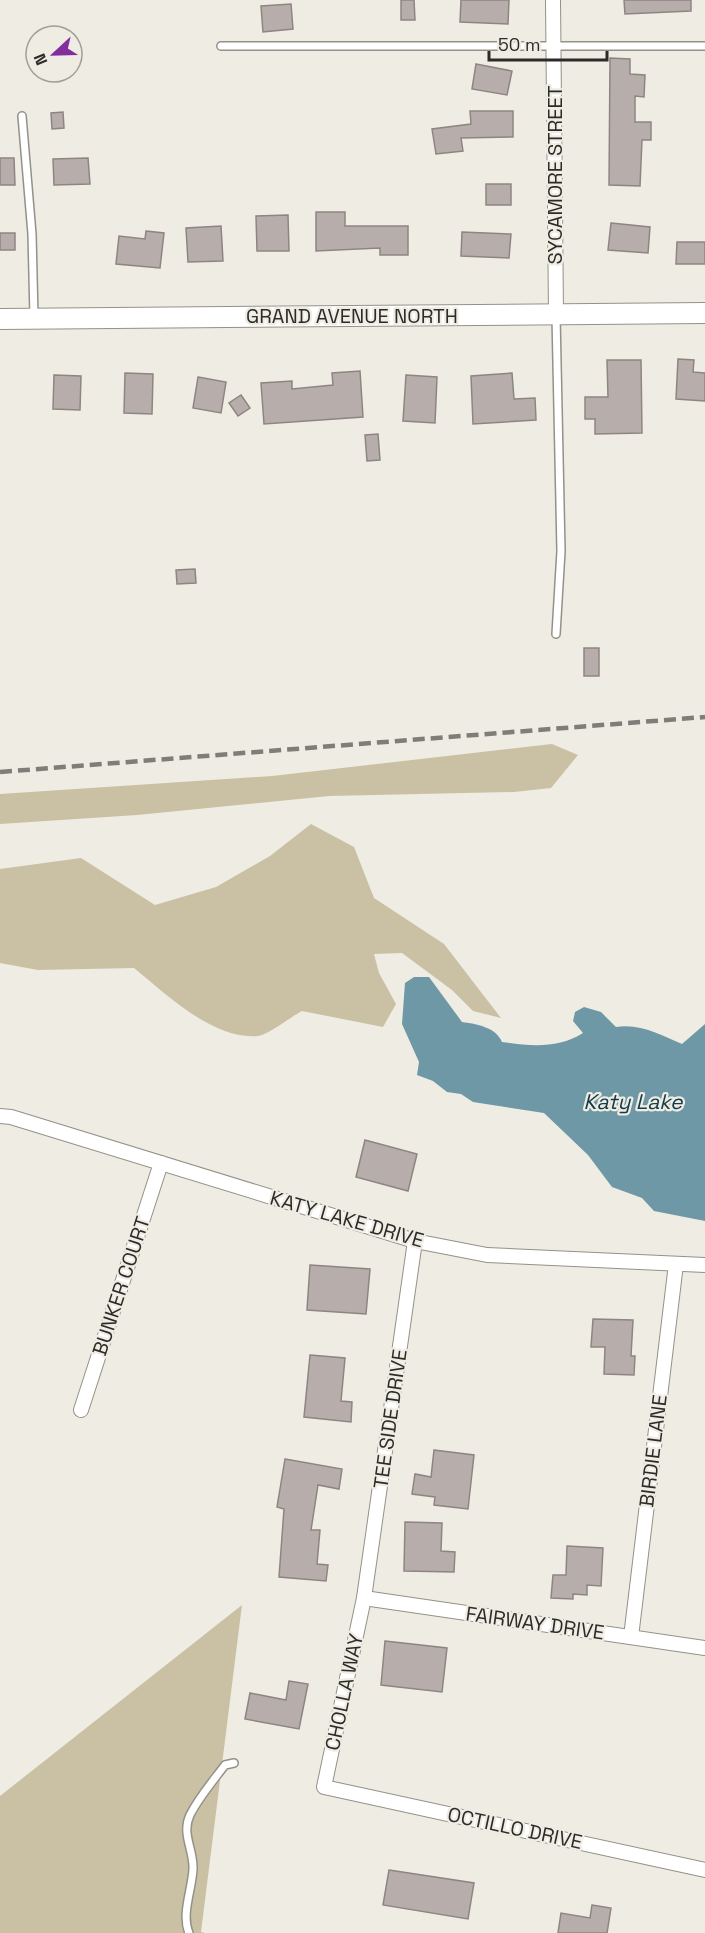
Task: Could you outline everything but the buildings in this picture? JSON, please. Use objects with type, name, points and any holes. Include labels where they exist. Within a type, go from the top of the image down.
[{"type":"main road","name":"GRAND AVENUE NORTH","points":[[0,319],[705,313]]},
{"type":"street","name":"SYCAMORE STREET","points":[[553,0],[556,314]]},
{"type":"street","name":"KATY LAKE DRIVE","points":[[0,1116],[11,1117],[415,1241],[488,1255],[705,1265]]},
{"type":"street","name":"BUNKER COURT","points":[[81,1410],[161,1163]]},
{"type":"street","name":"TEE SIDE DRIVE","points":[[364,1598],[415,1241]]},
{"type":"street","name":"BIRDIE LANE","points":[[631,1637],[676,1264]]},
{"type":"street","name":"FAIRWAY DRIVE","points":[[364,1598],[705,1648]]},
{"type":"street","name":"CHOLLA WAY","points":[[324,1786],[364,1598]]},
{"type":"street","name":"OCTILLO DRIVE","points":[[324,1786],[705,1870]]},
{"type":"lane","points":[[220,46],[705,46]]},
{"type":"lane","points":[[22,116],[32,234],[34,318]]},
{"type":"lane","points":[[556,314],[561,551],[556,634]]},
{"type":"lane","points":[[189,1933],[187,1909],[193,1867],[186,1829],[190,1815],[225,1765],[234,1763]]},
{"type":"shaded area","points":[[552,744],[578,755],[551,788],[514,792],[329,796],[137,815],[0,824],[0,794],[272,776]]},
{"type":"shaded area","points":[[311,824],[354,847],[374,898],[444,944],[501,1018],[473,1011],[452,990],[402,953],[374,954],[379,973],[396,1004],[383,1027],[302,1011],[258,1036],[224,1031],[207,1023],[175,1002],[134,968],[38,970],[0,963],[0,869],[81,858],[155,905],[216,887],[270,856]]},
{"type":"shaded area","points":[[242,1605],[201,1932],[205,1933],[0,1933],[0,1796]]},
{"type":"water","name":"Katy Lake","points":[[414,977],[429,977],[462,1022],[490,1030],[502,1042],[544,1045],[564,1042],[583,1033],[573,1021],[575,1012],[584,1007],[601,1012],[616,1027],[642,1028],[682,1044],[705,1024],[705,1221],[654,1211],[642,1198],[612,1187],[588,1155],[544,1113],[473,1102],[461,1094],[447,1092],[433,1081],[417,1075],[419,1062],[402,1024],[405,983]]},
{"type":"railway","points":[[0,772],[705,717]]}]
